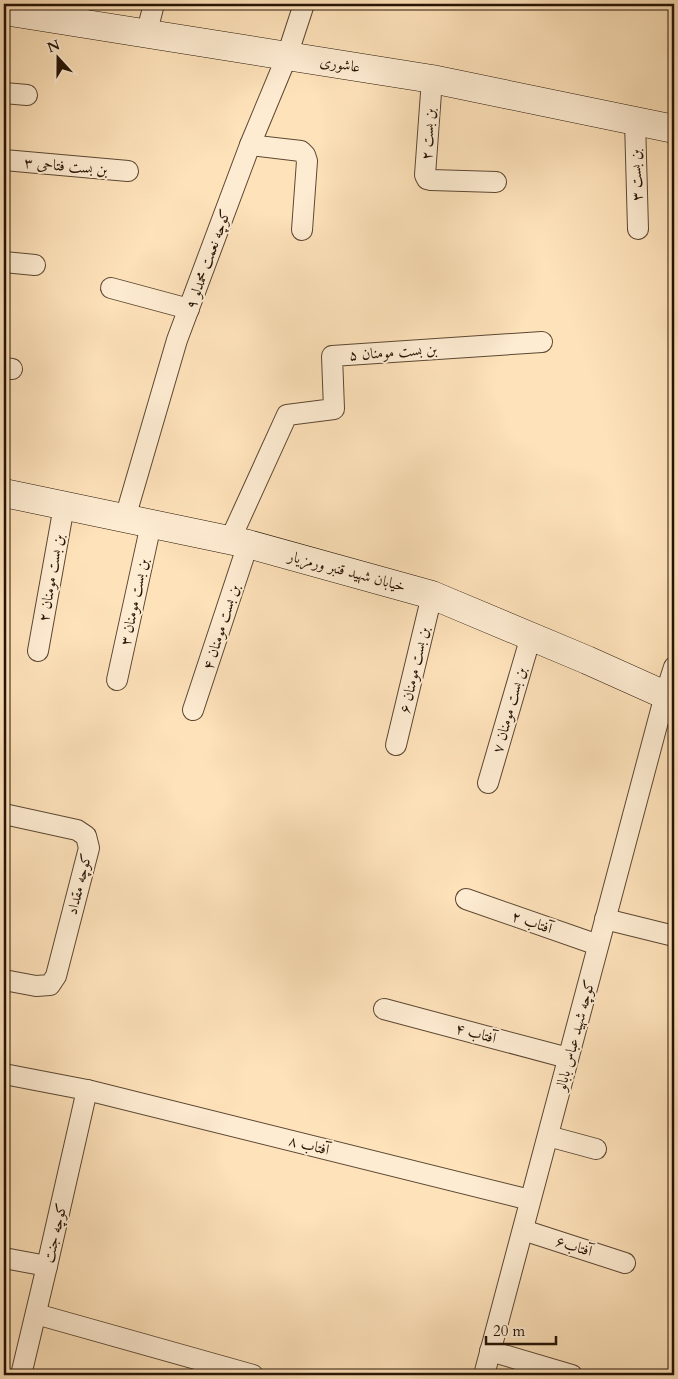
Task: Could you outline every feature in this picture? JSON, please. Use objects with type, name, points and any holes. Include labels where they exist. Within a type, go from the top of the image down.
[{"type":"street","points":[[146,34],[154,4]]},
{"type":"street","name":"کوچه نعمت محمدلو ۹","points":[[138,521],[178,340],[250,145],[287,56],[304,4]]},
{"type":"street","name":"عاشوری","points":[[4,11],[432,79],[674,129]]},
{"type":"street","name":"۲ بن بست","points":[[432,79],[425,174],[427,178],[431,180],[496,182]]},
{"type":"street","points":[[4,93],[27,95]]},
{"type":"street","name":"۳ بن بست","points":[[635,121],[638,229]]},
{"type":"street","points":[[250,145],[301,151],[305,155],[307,161],[302,230]]},
{"type":"street","name":"بن بست فتاحی ۳","points":[[4,160],[128,172]]},
{"type":"street","points":[[4,262],[35,265]]},
{"type":"street","points":[[111,288],[190,308]]},
{"type":"street","name":"۵ بن بست مومنان","points":[[239,542],[287,414],[334,409],[332,356],[542,342]]},
{"type":"street","name":"خیابان شهید قنبر ورمزیار","points":[[4,493],[239,542],[432,595],[670,697]]},
{"type":"street","name":"۲ بن بست مومنان","points":[[38,651],[64,506]]},
{"type":"street","name":"۳ بن بست مومنان","points":[[117,680],[138,521]]},
{"type":"street","name":"۴ بن بست مومنان","points":[[193,710],[239,542]]},
{"type":"street","name":"۶ بن بست مومنان","points":[[396,745],[432,595]]},
{"type":"street","name":"۷ بن بست مومنان","points":[[488,783],[530,636]]},
{"type":"street","name":"کوچه شهید عباس بابالو","points":[[484,1375],[605,919],[670,697],[674,667]]},
{"type":"street","name":"کوچه مقداد","points":[[4,814],[77,830],[86,836],[89,848],[56,976],[50,985],[36,986],[4,980]]},
{"type":"street","name":"آفتاب ۲","points":[[466,899],[598,946]]},
{"type":"street","points":[[605,919],[674,936]]},
{"type":"street","name":"آفتاب ۴","points":[[384,1009],[568,1058]]},
{"type":"street","name":"آفتاب ۸","points":[[4,1074],[87,1090],[530,1200]]},
{"type":"street","name":"کوچه جنت","points":[[21,1375],[87,1090]]},
{"type":"street","points":[[548,1136],[596,1148]]},
{"type":"street","name":"آفتاب۶","points":[[522,1230],[625,1262]]},
{"type":"street","points":[[4,1258],[47,1266]]},
{"type":"street","points":[[36,1314],[253,1375]]},
{"type":"street","points":[[490,1351],[572,1375]]}]
